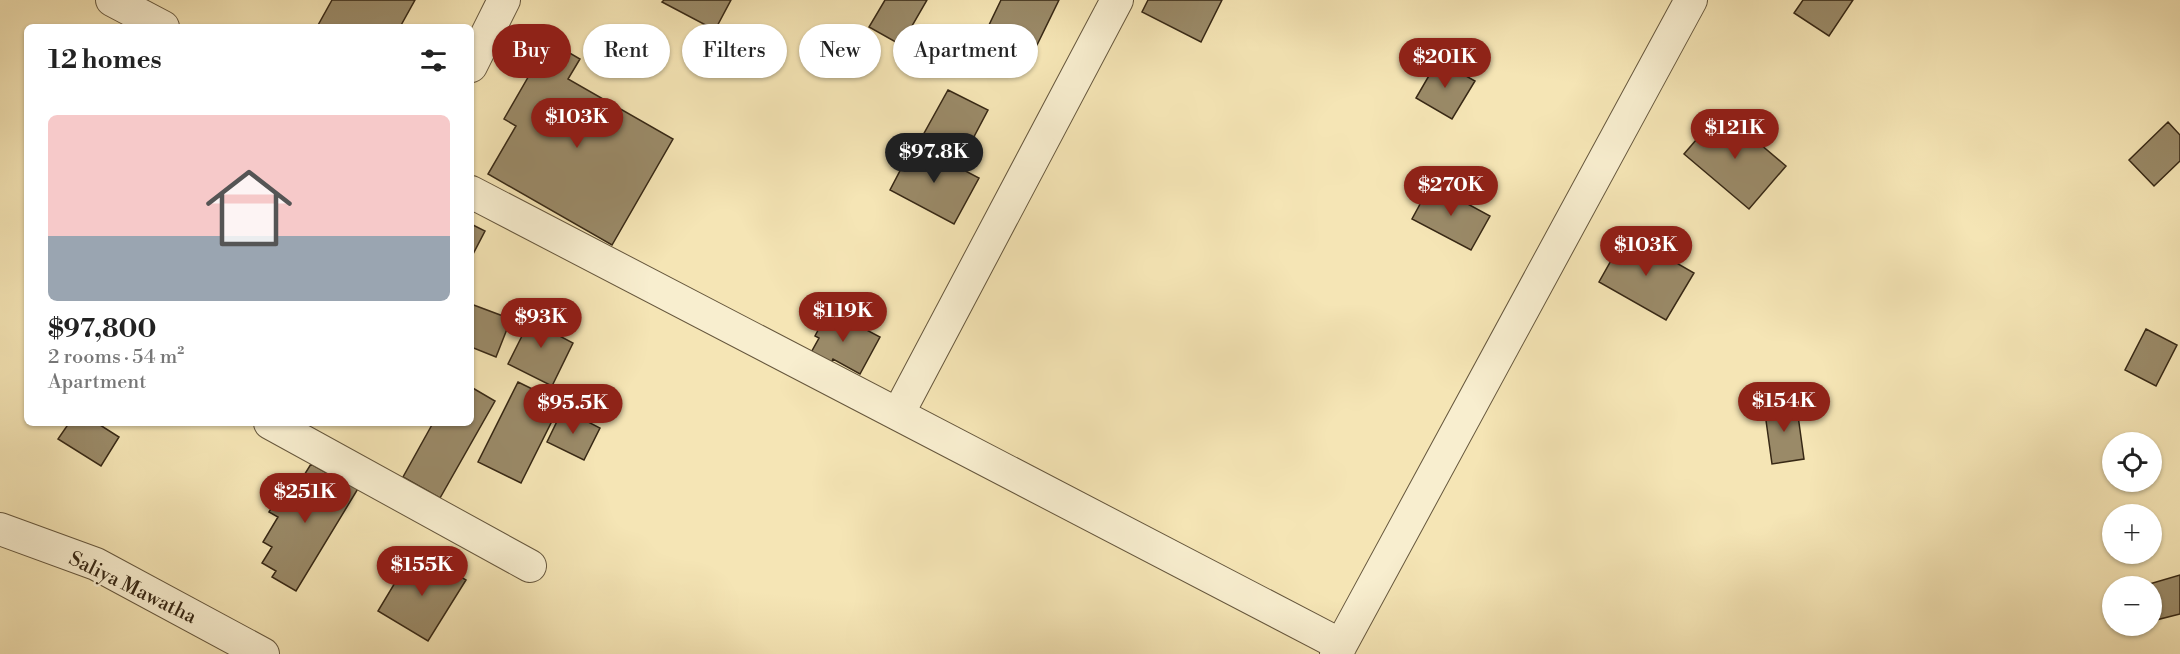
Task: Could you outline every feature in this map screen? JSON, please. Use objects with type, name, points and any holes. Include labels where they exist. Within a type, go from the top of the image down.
[{"type":"street","points":[[112,0],[157,24]]},
{"type":"street","points":[[474,60],[504,0]]},
{"type":"street","points":[[898,414],[1118,0]]},
{"type":"street","points":[[474,194],[898,414],[1339,649],[1691,0]]},
{"type":"street","points":[[275,426],[530,566]]},
{"type":"street","name":"Saliya Mawatha","points":[[0,529],[96,564],[263,654]]},
{"type":"building","points":[[332,0],[415,0],[402,24],[319,24]]},
{"type":"building","points":[[664,0],[731,0],[718,24],[704,24],[662,2]]},
{"type":"building","points":[[885,0],[927,0],[913,24],[893,24],[893,40],[881,34],[881,24],[871,24]]},
{"type":"building","points":[[1001,0],[1059,0],[1038,43],[1038,24],[989,24]]},
{"type":"building","points":[[1148,0],[1222,0],[1201,42],[1142,12]]},
{"type":"building","points":[[1803,0],[1853,0],[1829,36],[1794,13]]},
{"type":"building","points":[[571,54],[580,59],[571,74]]},
{"type":"building","points":[[1438,60],[1475,81],[1452,119],[1416,98]]},
{"type":"building","points":[[528,78],[569,78],[673,139],[612,245],[488,174],[516,126],[504,119]]},
{"type":"building","points":[[948,90],[988,110],[958,167],[917,146]]},
{"type":"building","points":[[1721,111],[1786,166],[1749,209],[1684,154]]},
{"type":"building","points":[[2168,122],[2180,135],[2180,161],[2154,186],[2129,160]]},
{"type":"building","points":[[914,144],[979,178],[954,224],[890,190]]},
{"type":"building","points":[[1431,184],[1490,216],[1471,250],[1412,219]]},
{"type":"building","points":[[474,226],[485,231],[474,252]]},
{"type":"building","points":[[1626,234],[1694,273],[1666,320],[1599,282]]},
{"type":"building","points":[[474,305],[511,319],[496,357],[474,348]]},
{"type":"building","points":[[541,306],[560,316],[552,332],[573,343],[552,386],[508,364],[530,320],[533,323]]},
{"type":"building","points":[[829,310],[880,337],[860,374],[833,359],[828,369],[808,358],[819,338],[815,336]]},
{"type":"building","points":[[2146,329],[2177,345],[2156,386],[2125,370]]},
{"type":"building","points":[[518,382],[561,403],[521,483],[478,462]]},
{"type":"building","points":[[474,389],[495,401],[440,498],[403,477],[431,426],[474,426]]},
{"type":"building","points":[[1796,401],[1804,459],[1772,464],[1764,406]]},
{"type":"building","points":[[563,409],[600,428],[584,460],[547,442]]},
{"type":"building","points":[[67,426],[102,426],[119,437],[101,466],[58,439]]},
{"type":"building","points":[[311,464],[359,487],[296,591],[272,577],[276,571],[262,563],[272,547],[263,542],[278,517],[269,512],[284,487],[293,493]]},
{"type":"building","points":[[411,556],[427,566],[431,559],[466,580],[428,641],[378,611]]},
{"type":"building","points":[[2180,575],[2180,614],[2162,618],[2162,580]]}]
